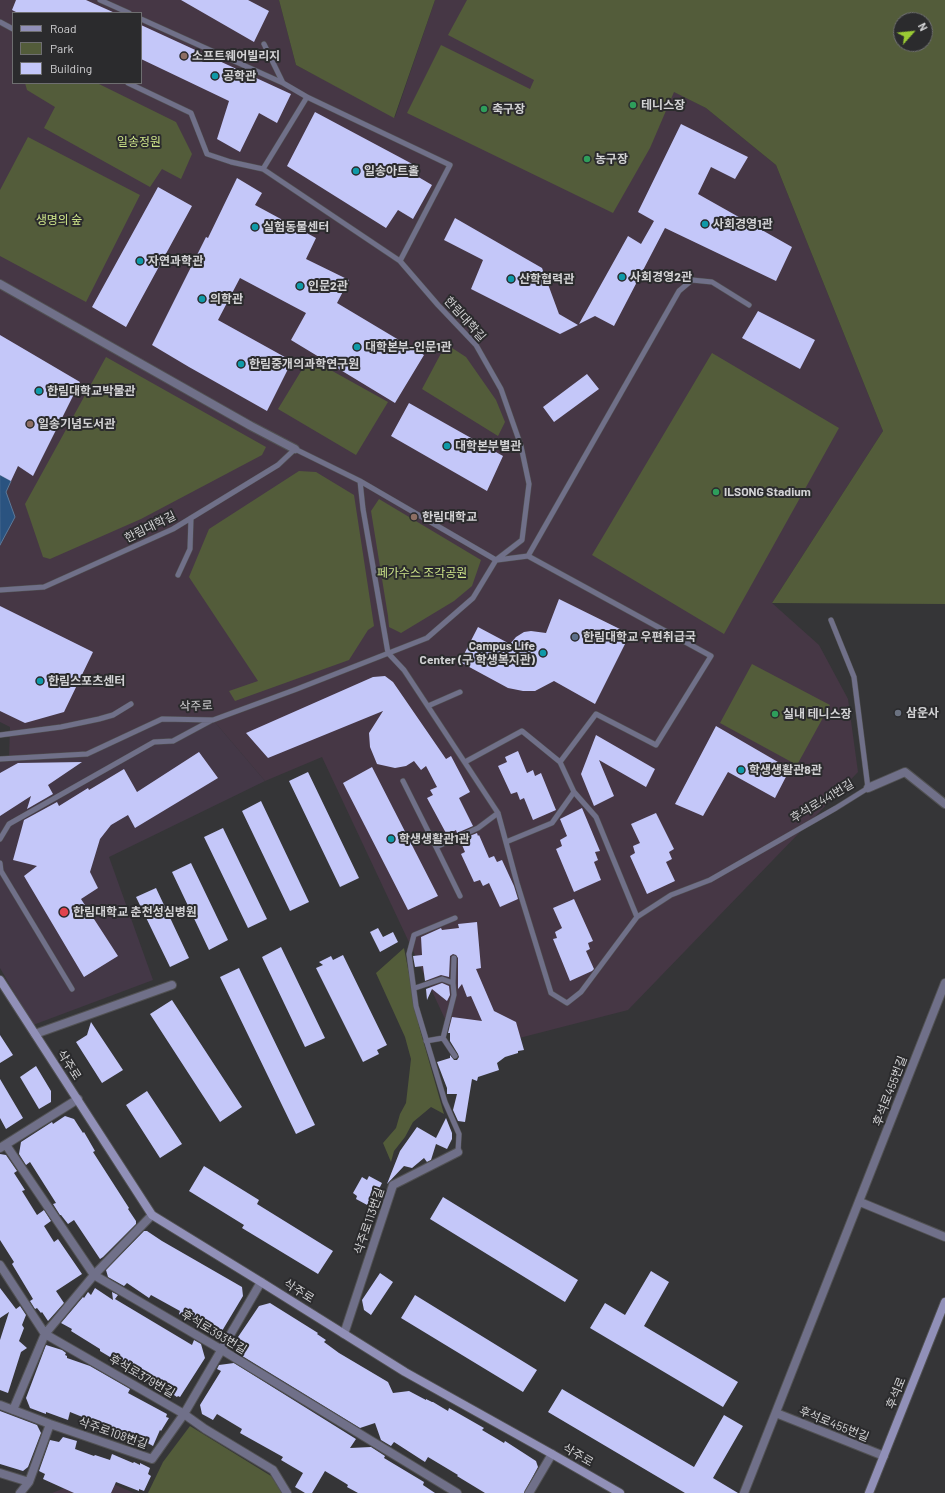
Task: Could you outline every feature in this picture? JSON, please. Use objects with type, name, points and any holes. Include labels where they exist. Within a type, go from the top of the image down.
[{"type":"street","points":[[0,284],[251,426],[295,449]]},
{"type":"street","name":"후석로441번길","points":[[868,788],[905,772],[945,804]]},
{"type":"street","name":"삭주로","points":[[0,980],[152,1215],[405,1372],[620,1493]]},
{"type":"street","points":[[35,1034],[172,985]]},
{"type":"street","name":"후석로455번길","points":[[744,1493],[944,988]]},
{"type":"street","points":[[3,1147],[78,1099]]},
{"type":"street","name":"후석로393번길","points":[[3,1147],[94,1275],[222,1350],[457,1493]]},
{"type":"street","name":"삭주로113번길","points":[[344,1334],[394,1185],[458,1152]]},
{"type":"street","points":[[860,1202],[945,1237]]},
{"type":"street","points":[[13,1410],[45,1334],[94,1275],[152,1215]]},
{"type":"street","name":"후석로379번길","points":[[0,1265],[45,1334],[184,1414],[205,1429],[273,1470],[287,1493]]},
{"type":"street","name":"삭주로108번길","points":[[0,1405],[152,1459],[184,1414],[262,1282]]},
{"type":"street","name":"후석로","points":[[869,1493],[945,1302]]},
{"type":"street","name":"후석로455번길","points":[[776,1413],[884,1456]]},
{"type":"street","points":[[20,1493],[29,1482],[50,1424]]},
{"type":"street","points":[[528,1493],[552,1454]]},
{"type":"street","points":[[0,1473],[29,1482]]},
{"type":"lane","points":[[100,0],[127,12]]},
{"type":"lane","points":[[142,19],[283,83],[307,98],[450,165],[400,261]]},
{"type":"lane","points":[[0,22],[12,28]]},
{"type":"lane","points":[[264,44],[283,83]]},
{"type":"lane","name":"한림대학길","points":[[130,84],[191,113],[207,154],[231,162],[263,169],[400,261],[438,305],[476,345],[501,389],[521,446],[528,484],[522,540],[496,560]]},
{"type":"lane","points":[[263,169],[307,98]]},
{"type":"lane","points":[[528,556],[679,291],[692,280],[712,282],[749,305]]},
{"type":"lane","points":[[295,449],[360,481],[496,560],[528,556],[711,656],[656,745],[596,714],[560,762]]},
{"type":"lane","name":"한림대학길","points":[[0,590],[44,587],[173,528],[278,465],[295,449]]},
{"type":"lane","points":[[360,481],[363,509],[388,653],[404,670],[464,762],[498,813],[551,993],[567,1003],[581,992],[637,917],[596,817],[574,792],[560,762],[522,731],[464,762]]},
{"type":"lane","points":[[178,575],[190,549],[191,518]]},
{"type":"lane","name":"삭주로","points":[[0,759],[87,754],[162,719],[213,720],[427,638],[473,598],[496,560]]},
{"type":"lane","points":[[831,620],[854,677],[868,788]]},
{"type":"lane","points":[[428,706],[460,692]]},
{"type":"lane","points":[[0,735],[61,727],[99,720],[132,704]]},
{"type":"lane","points":[[0,839],[9,824],[154,742],[173,741],[213,720]]},
{"type":"lane","points":[[403,781],[460,896]]},
{"type":"lane","name":"후석로441번길","points":[[637,917],[671,895],[710,880],[868,788]]},
{"type":"lane","points":[[506,842],[552,823],[574,792]]},
{"type":"lane","points":[[436,847],[478,828],[498,813]]},
{"type":"lane","points":[[0,863],[1,871],[72,989]]},
{"type":"lane","points":[[455,918],[414,935],[409,954],[416,1006],[445,1102],[459,1134],[458,1152]]},
{"type":"lane","points":[[454,958],[454,995],[443,1038],[455,1056]]},
{"type":"lane","points":[[414,988],[442,979],[453,983]]},
{"type":"lane","points":[[426,1040],[443,1038]]},
{"type":"shaded area","name":"한림대학교","points":[[0,0],[279,0],[296,65],[395,117],[435,0],[506,0],[559,33],[706,108],[776,165],[883,431],[772,603],[819,645],[848,699],[858,772],[628,1010],[461,1053],[322,757],[265,781],[213,720],[87,754],[9,758],[10,727],[0,722]]},
{"type":"shaded area","name":"한림대학교 춘천성심병원","points":[[162,719],[213,720],[265,781],[109,857],[153,980],[33,1025],[0,968],[0,759],[87,754]]},
{"type":"shaded area","points":[[95,1476],[134,1493],[52,1493]]},
{"type":"green space","points":[[279,0],[435,0],[394,118],[296,65]]},
{"type":"green space","points":[[467,0],[945,0],[945,604],[772,603],[883,431],[776,165],[706,108],[674,92],[650,148],[613,213],[407,113],[441,45],[530,89],[534,80],[448,35]]},
{"type":"green space","name":"일송정원","points":[[25,84],[99,84],[176,122],[192,154],[181,179],[162,169],[150,187],[44,128],[55,107],[27,90]]},
{"type":"green space","name":"생명의 숲","points":[[28,137],[140,195],[86,302],[0,256],[0,190]]},
{"type":"green space","points":[[446,344],[466,357],[496,400],[505,422],[498,436],[422,389]]},
{"type":"green space","name":"ILSONG Stadium","points":[[712,353],[839,428],[724,634],[592,555]]},
{"type":"green space","points":[[106,357],[266,447],[262,455],[141,519],[50,559],[43,557],[25,504]]},
{"type":"green space","points":[[309,358],[388,402],[356,455],[278,409]]},
{"type":"green space","points":[[299,471],[316,472],[354,495],[374,626],[368,630],[349,660],[235,701],[229,691],[258,681],[189,577],[209,529]]},
{"type":"green space","name":"페가수스 조각공원","points":[[379,499],[481,560],[472,586],[454,601],[401,633],[389,627],[371,511]]},
{"type":"green space","name":"실내 테니스장","points":[[752,664],[830,705],[797,765],[720,723]]},
{"type":"green space","points":[[404,948],[419,1026],[444,1114],[431,1107],[413,1122],[405,1137],[394,1151],[391,1162],[383,1143],[396,1128],[400,1114],[406,1103],[411,1059],[405,1037],[376,973]]},
{"type":"green space","points":[[190,1426],[271,1476],[283,1493],[148,1493],[163,1462]]},
{"type":"water","points":[[0,475],[11,481],[6,492],[15,517],[0,545]]},
{"type":"building","points":[[16,0],[86,0],[113,12],[16,12],[12,10]]},
{"type":"building","points":[[181,0],[248,0],[269,11],[254,42]]},
{"type":"building","name":"공학관","points":[[142,25],[291,94],[277,123],[259,113],[240,152],[217,139],[229,101],[142,59]]},
{"type":"building","name":"일송아트홀","points":[[315,112],[418,167],[415,175],[432,185],[413,219],[398,210],[386,228],[287,166]]},
{"type":"building","points":[[681,124],[748,157],[735,179],[711,167],[698,194],[792,247],[776,281],[665,228],[614,326],[595,316],[579,324],[628,236],[641,244],[654,221],[638,212]]},
{"type":"building","points":[[237,178],[262,193],[255,205],[316,238],[306,259],[349,280],[337,303],[424,355],[395,403],[291,340],[306,313],[240,278],[218,320],[292,361],[267,411],[152,345],[206,237],[208,238]]},
{"type":"building","name":"자연과학관","points":[[158,187],[192,206],[126,327],[92,307]]},
{"type":"building","name":"산학협력관","points":[[455,218],[542,268],[559,314],[578,325],[560,334],[471,289],[483,260],[444,240]]},
{"type":"building","points":[[758,311],[815,340],[800,369],[742,338]]},
{"type":"building","name":"일송기념도서관","points":[[0,335],[80,382],[33,476],[18,466],[11,481],[0,475]]},
{"type":"building","points":[[587,374],[599,389],[554,422],[543,407]]},
{"type":"building","name":"대학본부별관","points":[[409,403],[503,456],[487,491],[391,436]]},
{"type":"building","name":"Campus Life Center (구 학생복지관)","points":[[559,599],[630,634],[595,704],[554,681],[535,691],[523,691],[508,688],[460,662],[478,627],[510,644],[516,637],[524,632],[531,631],[546,633]]},
{"type":"building","name":"한림스포츠센터","points":[[0,606],[93,652],[64,712],[25,723],[0,711]]},
{"type":"building","points":[[385,676],[393,682],[446,759],[451,756],[470,792],[459,798],[473,826],[457,833],[456,830],[447,835],[427,798],[433,795],[430,790],[437,787],[426,766],[421,770],[414,761],[406,766],[395,768],[377,764],[370,747],[369,733],[383,711],[268,758],[246,733],[373,677]]},
{"type":"building","name":"학생생활관8관","points":[[716,726],[790,769],[775,798],[728,772],[703,816],[675,804]]},
{"type":"building","points":[[596,735],[655,769],[646,787],[599,760],[614,796],[594,806],[581,774]]},
{"type":"building","points":[[518,751],[527,773],[533,770],[535,776],[541,773],[556,810],[533,820],[524,798],[520,800],[517,792],[511,794],[498,766],[507,762],[505,757]]},
{"type":"building","name":"한림대학교 춘천성심병원","points":[[199,752],[218,778],[135,828],[128,815],[111,825],[100,839],[90,872],[98,888],[81,899],[118,956],[84,977],[24,876],[37,866],[13,860],[24,820],[57,802],[59,806],[88,788],[89,790],[124,769],[137,792]]},
{"type":"building","points":[[82,762],[48,785],[53,794],[27,809],[31,796],[0,816],[0,773],[18,763]]},
{"type":"building","name":"학생생활관1관","points":[[372,767],[438,896],[408,910],[343,783]]},
{"type":"building","points":[[308,772],[359,878],[340,887],[289,781]]},
{"type":"building","points":[[261,801],[309,902],[290,911],[242,811]]},
{"type":"building","points":[[582,808],[600,851],[595,852],[598,860],[594,862],[601,880],[574,892],[556,849],[562,846],[560,840],[567,836],[560,819]]},
{"type":"building","points":[[656,813],[674,849],[669,852],[672,859],[666,862],[675,881],[647,894],[630,856],[635,853],[633,846],[640,843],[631,824]]},
{"type":"building","points":[[223,828],[267,919],[248,928],[204,837]]},
{"type":"building","points":[[477,833],[489,858],[494,856],[497,862],[502,860],[514,886],[518,899],[500,907],[489,883],[483,886],[480,880],[474,882],[461,854],[465,852],[460,840]]},
{"type":"building","points":[[191,863],[228,940],[209,950],[172,872]]},
{"type":"building","points":[[156,888],[189,958],[170,967],[136,897]]},
{"type":"building","points":[[574,899],[593,941],[588,943],[590,949],[586,951],[594,969],[570,981],[553,939],[557,938],[555,932],[562,928],[553,908]]},
{"type":"building","points":[[477,922],[481,968],[476,969],[494,1011],[516,1022],[524,1050],[505,1057],[497,1063],[499,1070],[478,1077],[477,1081],[472,1079],[465,1122],[458,1121],[453,1110],[457,1094],[447,1094],[447,1088],[437,1062],[450,1058],[450,1055],[454,1060],[457,1060],[459,1057],[450,1041],[450,1033],[448,1033],[452,1017],[482,1021],[471,996],[467,997],[462,984],[458,989],[458,958],[456,955],[453,954],[450,956],[449,977],[441,975],[425,981],[423,966],[415,967],[413,956],[422,955],[421,937],[441,928],[442,930],[459,928],[458,924]]},
{"type":"building","points":[[378,928],[383,937],[393,932],[398,942],[380,952],[370,932]]},
{"type":"building","points":[[281,947],[325,1038],[305,1047],[262,957]]},
{"type":"building","points":[[343,955],[387,1045],[377,1050],[379,1054],[363,1062],[316,968],[323,965],[319,962],[331,956],[333,960]]},
{"type":"building","points":[[239,968],[315,1125],[296,1134],[220,977]]},
{"type":"building","points":[[442,983],[449,986],[450,995],[447,1001],[432,989],[427,1000],[426,989]]},
{"type":"building","points":[[172,1000],[242,1107],[220,1122],[150,1014]]},
{"type":"building","points":[[91,1022],[123,1070],[102,1083],[76,1042],[87,1035]]},
{"type":"building","points":[[0,1035],[13,1055],[0,1063]]},
{"type":"building","points":[[36,1066],[51,1091],[51,1102],[39,1109],[20,1077]]},
{"type":"building","points":[[0,1079],[23,1118],[6,1129],[0,1118]]},
{"type":"building","points":[[147,1091],[182,1144],[160,1158],[126,1105]]},
{"type":"building","points":[[65,1116],[74,1119],[83,1133],[84,1132],[95,1151],[93,1152],[136,1221],[136,1224],[100,1259],[74,1220],[68,1224],[60,1215],[53,1204],[56,1203],[30,1162],[26,1165],[19,1154],[21,1142],[52,1122],[53,1124]]},
{"type":"building","points":[[446,1118],[452,1133],[452,1139],[447,1149],[436,1144],[431,1160],[427,1162],[424,1158],[412,1168],[404,1166],[387,1184],[400,1151],[417,1127],[436,1138]]},
{"type":"building","points":[[0,1154],[6,1155],[17,1171],[14,1173],[25,1190],[22,1191],[37,1215],[44,1210],[51,1221],[44,1226],[54,1242],[58,1239],[82,1274],[56,1291],[64,1303],[48,1321],[42,1312],[41,1313],[37,1308],[35,1309],[30,1301],[33,1299],[12,1264],[14,1262],[0,1240]]},
{"type":"building","points":[[204,1166],[259,1200],[257,1204],[333,1251],[318,1274],[242,1228],[244,1225],[189,1191]]},
{"type":"building","points":[[369,1176],[382,1183],[379,1189],[383,1191],[383,1197],[378,1206],[371,1203],[369,1206],[356,1199],[357,1196],[353,1193],[362,1177],[367,1180]]},
{"type":"building","points":[[443,1197],[578,1280],[565,1302],[430,1219]]},
{"type":"building","points":[[144,1231],[147,1231],[242,1287],[243,1296],[219,1336],[217,1335],[216,1337],[197,1326],[198,1325],[179,1314],[180,1311],[151,1295],[149,1298],[127,1283],[124,1286],[108,1277],[106,1270]]},
{"type":"building","points":[[651,1271],[669,1282],[644,1326],[738,1382],[723,1407],[590,1328],[605,1303],[625,1315]]},
{"type":"building","points":[[380,1273],[393,1282],[371,1315],[364,1310],[362,1300]]},
{"type":"building","points":[[0,1288],[16,1309],[20,1306],[26,1315],[22,1325],[24,1328],[19,1341],[27,1348],[21,1352],[8,1393],[0,1390],[0,1340],[9,1312],[0,1318]]},
{"type":"building","points":[[95,1288],[113,1300],[112,1292],[118,1295],[115,1299],[192,1345],[194,1340],[201,1344],[205,1358],[180,1397],[177,1397],[112,1354],[110,1357],[100,1351],[100,1349],[61,1323],[83,1297],[84,1298],[88,1292],[91,1295]]},
{"type":"building","points":[[415,1295],[537,1370],[523,1392],[401,1318]]},
{"type":"building","points":[[270,1303],[318,1333],[317,1334],[326,1340],[324,1342],[339,1353],[388,1382],[393,1393],[409,1391],[448,1411],[449,1408],[484,1428],[482,1430],[504,1443],[505,1441],[536,1461],[538,1467],[524,1493],[485,1493],[428,1457],[425,1462],[394,1442],[391,1446],[381,1440],[375,1423],[360,1428],[239,1354],[236,1340],[259,1306]]},
{"type":"building","points":[[46,1345],[62,1350],[66,1353],[65,1355],[67,1358],[90,1366],[130,1389],[128,1393],[167,1414],[166,1417],[169,1418],[161,1431],[160,1430],[153,1446],[144,1441],[143,1443],[137,1442],[114,1432],[115,1430],[70,1412],[68,1420],[30,1408],[26,1398]]},
{"type":"building","points":[[234,1363],[356,1439],[350,1448],[371,1447],[385,1456],[384,1458],[424,1482],[423,1485],[435,1493],[358,1493],[325,1471],[312,1493],[305,1493],[295,1487],[303,1473],[281,1460],[283,1457],[240,1433],[242,1429],[217,1414],[213,1420],[202,1414],[200,1405],[221,1371],[217,1369],[219,1365]]},
{"type":"building","points":[[562,1389],[694,1467],[724,1415],[743,1426],[713,1478],[738,1493],[685,1493],[548,1412]]},
{"type":"building","points":[[0,1411],[37,1425],[41,1433],[28,1467],[23,1471],[0,1464]]},
{"type":"building","points":[[63,1437],[77,1441],[75,1449],[94,1456],[95,1455],[110,1460],[112,1454],[133,1463],[134,1462],[140,1465],[140,1463],[150,1468],[148,1474],[151,1476],[144,1491],[139,1489],[139,1491],[116,1482],[111,1493],[74,1493],[43,1479],[45,1474],[39,1471],[50,1440],[59,1442]]},
{"type":"place","name":"소프트웨어빌리지","points":[[184,56]]},
{"type":"place","name":"공학관","points":[[215,76]]},
{"type":"place","name":"테니스장","points":[[633,105]]},
{"type":"place","name":"축구장","points":[[484,109]]},
{"type":"place","name":"농구장","points":[[587,159]]},
{"type":"place","name":"일송아트홀","points":[[356,171]]},
{"type":"place","name":"사회경영1관","points":[[705,224]]},
{"type":"place","name":"실험동물센터","points":[[255,227]]},
{"type":"place","name":"자연과학관","points":[[140,261]]},
{"type":"place","name":"사회경영2관","points":[[622,277]]},
{"type":"place","name":"산학협력관","points":[[511,279]]},
{"type":"place","name":"인문2관","points":[[300,286]]},
{"type":"place","name":"의학관","points":[[202,299]]},
{"type":"place","name":"대학본부-인문1관","points":[[357,347]]},
{"type":"place","name":"한림중개의과학연구원","points":[[241,364]]},
{"type":"place","name":"한림대학교박물관","points":[[39,391]]},
{"type":"place","name":"일송기념도서관","points":[[30,424]]},
{"type":"place","name":"대학본부별관","points":[[447,446]]},
{"type":"place","name":"ILSONG Stadium","points":[[716,492]]},
{"type":"place","name":"한림대학교","points":[[414,517]]},
{"type":"place","name":"한림대학교 우편취급국","points":[[575,637]]},
{"type":"place","name":"Campus Life Center (구 학생복지관)","points":[[543,653]]},
{"type":"place","name":"한림스포츠센터","points":[[40,681]]},
{"type":"place","name":"삼운사","points":[[898,713]]},
{"type":"place","name":"실내 테니스장","points":[[775,714]]},
{"type":"place","name":"학생생활관8관","points":[[741,770]]},
{"type":"place","name":"학생생활관1관","points":[[391,839]]},
{"type":"place","name":"한림대학교 춘천성심병원","points":[[64,912]]}]
